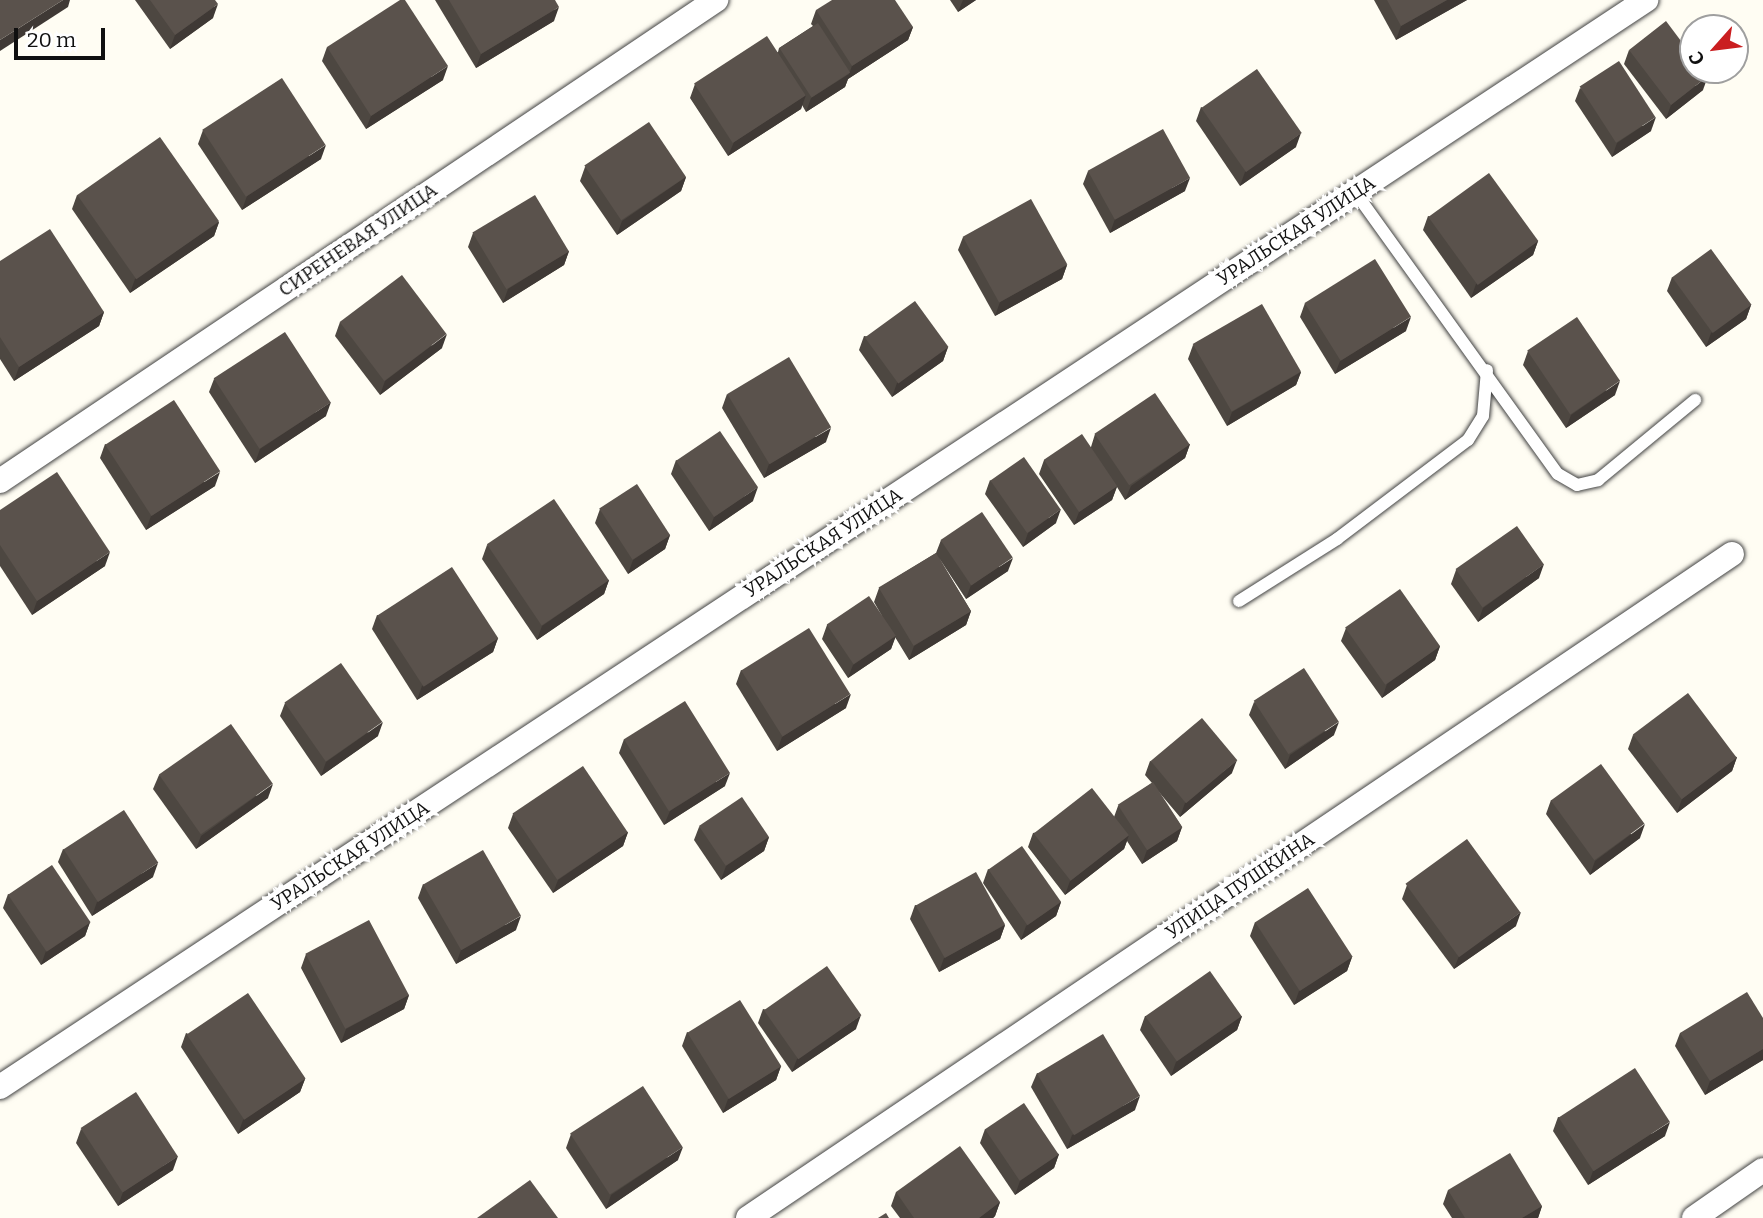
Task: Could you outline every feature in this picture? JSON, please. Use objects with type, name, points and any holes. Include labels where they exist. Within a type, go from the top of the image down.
[{"type":"street","name":"СИРЕНЕВАЯ УЛИЦА","points":[[0,481],[716,0]]},
{"type":"street","name":"УРАЛЬСКАЯ УЛИЦА","points":[[0,1087],[1646,0]]},
{"type":"street","name":"УЛИЦА ПУШКИНА","points":[[748,1218],[1732,554]]},
{"type":"street","points":[[1694,1218],[1763,1170]]},
{"type":"lane","points":[[1355,192],[1487,370],[1558,474],[1577,485],[1598,480],[1695,400]]},
{"type":"lane","points":[[1239,601],[1337,539],[1468,440],[1483,416],[1487,370]]},
{"type":"building","points":[[0,0],[63,0],[0,40]]},
{"type":"building","points":[[150,0],[215,0],[218,4],[175,35]]},
{"type":"building","points":[[400,0],[405,0],[448,66],[371,116],[327,47]]},
{"type":"building","points":[[449,0],[555,0],[559,7],[481,54]]},
{"type":"building","points":[[832,0],[895,0],[913,27],[852,66],[816,10]]},
{"type":"building","points":[[1387,0],[1447,0],[1401,26]]},
{"type":"building","points":[[1666,21],[1679,38],[1679,84],[1698,84],[1671,105],[1629,50]]},
{"type":"building","points":[[818,23],[850,72],[812,98],[779,48]]},
{"type":"building","points":[[767,36],[806,96],[733,143],[694,83]]},
{"type":"building","points":[[1619,61],[1655,117],[1616,143],[1580,87]]},
{"type":"building","points":[[1257,69],[1302,133],[1246,172],[1201,108]]},
{"type":"building","points":[[282,78],[326,145],[246,197],[202,130]]},
{"type":"building","points":[[649,122],[686,177],[621,220],[584,166]]},
{"type":"building","points":[[1163,129],[1190,178],[1115,220],[1088,171]]},
{"type":"building","points":[[160,137],[219,221],[136,279],[77,195]]},
{"type":"building","points":[[1489,173],[1538,241],[1478,285],[1428,217]]},
{"type":"building","points":[[535,195],[569,252],[506,289],[472,233]]},
{"type":"building","points":[[1031,199],[1067,265],[999,302],[963,237]]},
{"type":"building","points":[[50,229],[104,312],[19,367],[0,337],[0,261]]},
{"type":"building","points":[[1711,249],[1752,305],[1713,333],[1672,277]]},
{"type":"building","points":[[1375,259],[1411,317],[1341,361],[1305,303]]},
{"type":"building","points":[[402,275],[447,334],[384,381],[340,322]]},
{"type":"building","points":[[915,301],[949,347],[898,384],[865,337]]},
{"type":"building","points":[[1262,304],[1301,372],[1232,412],[1193,344]]},
{"type":"building","points":[[1577,317],[1620,381],[1570,414],[1527,351]]},
{"type":"building","points":[[285,332],[331,402],[259,449],[214,378]]},
{"type":"building","points":[[789,357],[831,427],[770,464],[727,394]]},
{"type":"building","points":[[1155,393],[1190,444],[1129,485],[1094,434]]},
{"type":"building","points":[[174,400],[220,471],[152,516],[105,445]]},
{"type":"building","points":[[720,431],[758,487],[714,517],[676,461]]},
{"type":"building","points":[[1082,434],[1117,486],[1079,512],[1044,460]]},
{"type":"building","points":[[1024,457],[1061,509],[1027,533],[990,481]]},
{"type":"building","points":[[57,472],[110,552],[37,601],[0,545],[0,510]]},
{"type":"building","points":[[637,484],[670,535],[632,560],[599,509]]},
{"type":"building","points":[[554,499],[609,580],[542,626],[487,544]]},
{"type":"building","points":[[982,512],[1013,558],[971,586],[941,540]]},
{"type":"building","points":[[1517,526],[1544,565],[1483,608],[1456,569]]},
{"type":"building","points":[[936,553],[971,611],[914,646],[879,588]]},
{"type":"building","points":[[452,567],[498,638],[424,687],[377,615]]},
{"type":"building","points":[[1400,589],[1440,646],[1385,685],[1345,627]]},
{"type":"building","points":[[869,596],[896,636],[854,664],[827,625]]},
{"type":"building","points":[[809,628],[850,694],[782,737],[741,670]]},
{"type":"building","points":[[341,663],[382,722],[326,762],[284,703]]},
{"type":"building","points":[[1304,668],[1339,722],[1289,754],[1254,701]]},
{"type":"building","points":[[1688,693],[1737,758],[1682,799],[1633,735]]},
{"type":"building","points":[[685,701],[730,773],[669,811],[624,739]]},
{"type":"building","points":[[1202,718],[1237,760],[1186,803],[1151,761]]},
{"type":"building","points":[[231,724],[273,784],[201,834],[159,774]]},
{"type":"building","points":[[1601,764],[1644,824],[1594,860],[1551,800]]},
{"type":"building","points":[[583,766],[628,832],[557,880],[513,814]]},
{"type":"building","points":[[1153,782],[1182,827],[1147,850],[1118,805]]},
{"type":"building","points":[[1092,788],[1129,835],[1071,881],[1034,834]]},
{"type":"building","points":[[742,797],[769,837],[726,866],[699,826]]},
{"type":"building","points":[[124,810],[158,863],[98,902],[64,849]]},
{"type":"building","points":[[1467,839],[1520,913],[1459,957],[1406,884]]},
{"type":"building","points":[[1022,846],[1061,902],[1027,925],[988,870]]},
{"type":"building","points":[[483,850],[521,916],[461,950],[423,884]]},
{"type":"building","points":[[52,865],[91,922],[47,952],[8,895]]},
{"type":"building","points":[[976,872],[1005,924],[945,958],[916,905]]},
{"type":"building","points":[[1308,888],[1353,957],[1300,991],[1255,922]]},
{"type":"building","points":[[369,920],[409,995],[345,1029],[305,954]]},
{"type":"building","points":[[827,966],[861,1015],[798,1059],[764,1010]]},
{"type":"building","points":[[1210,971],[1242,1016],[1177,1061],[1145,1016]]},
{"type":"building","points":[[1747,992],[1763,1018],[1763,1049],[1710,1081],[1680,1033]]},
{"type":"building","points":[[248,993],[306,1078],[244,1120],[187,1034]]},
{"type":"building","points":[[740,1000],[781,1066],[729,1099],[687,1033]]},
{"type":"building","points":[[1103,1034],[1140,1096],[1074,1135],[1037,1074]]},
{"type":"building","points":[[1635,1068],[1670,1122],[1594,1171],[1559,1118]]},
{"type":"building","points":[[643,1086],[683,1147],[610,1195],[570,1133]]},
{"type":"building","points":[[136,1092],[178,1157],[123,1193],[81,1128]]},
{"type":"building","points":[[1024,1103],[1059,1154],[1020,1181],[985,1129]]},
{"type":"building","points":[[960,1146],[1000,1202],[979,1218],[914,1218],[896,1192]]},
{"type":"building","points":[[1510,1153],[1542,1206],[1522,1218],[1465,1218],[1448,1190]]},
{"type":"building","points":[[530,1180],[558,1218],[477,1218]]}]
